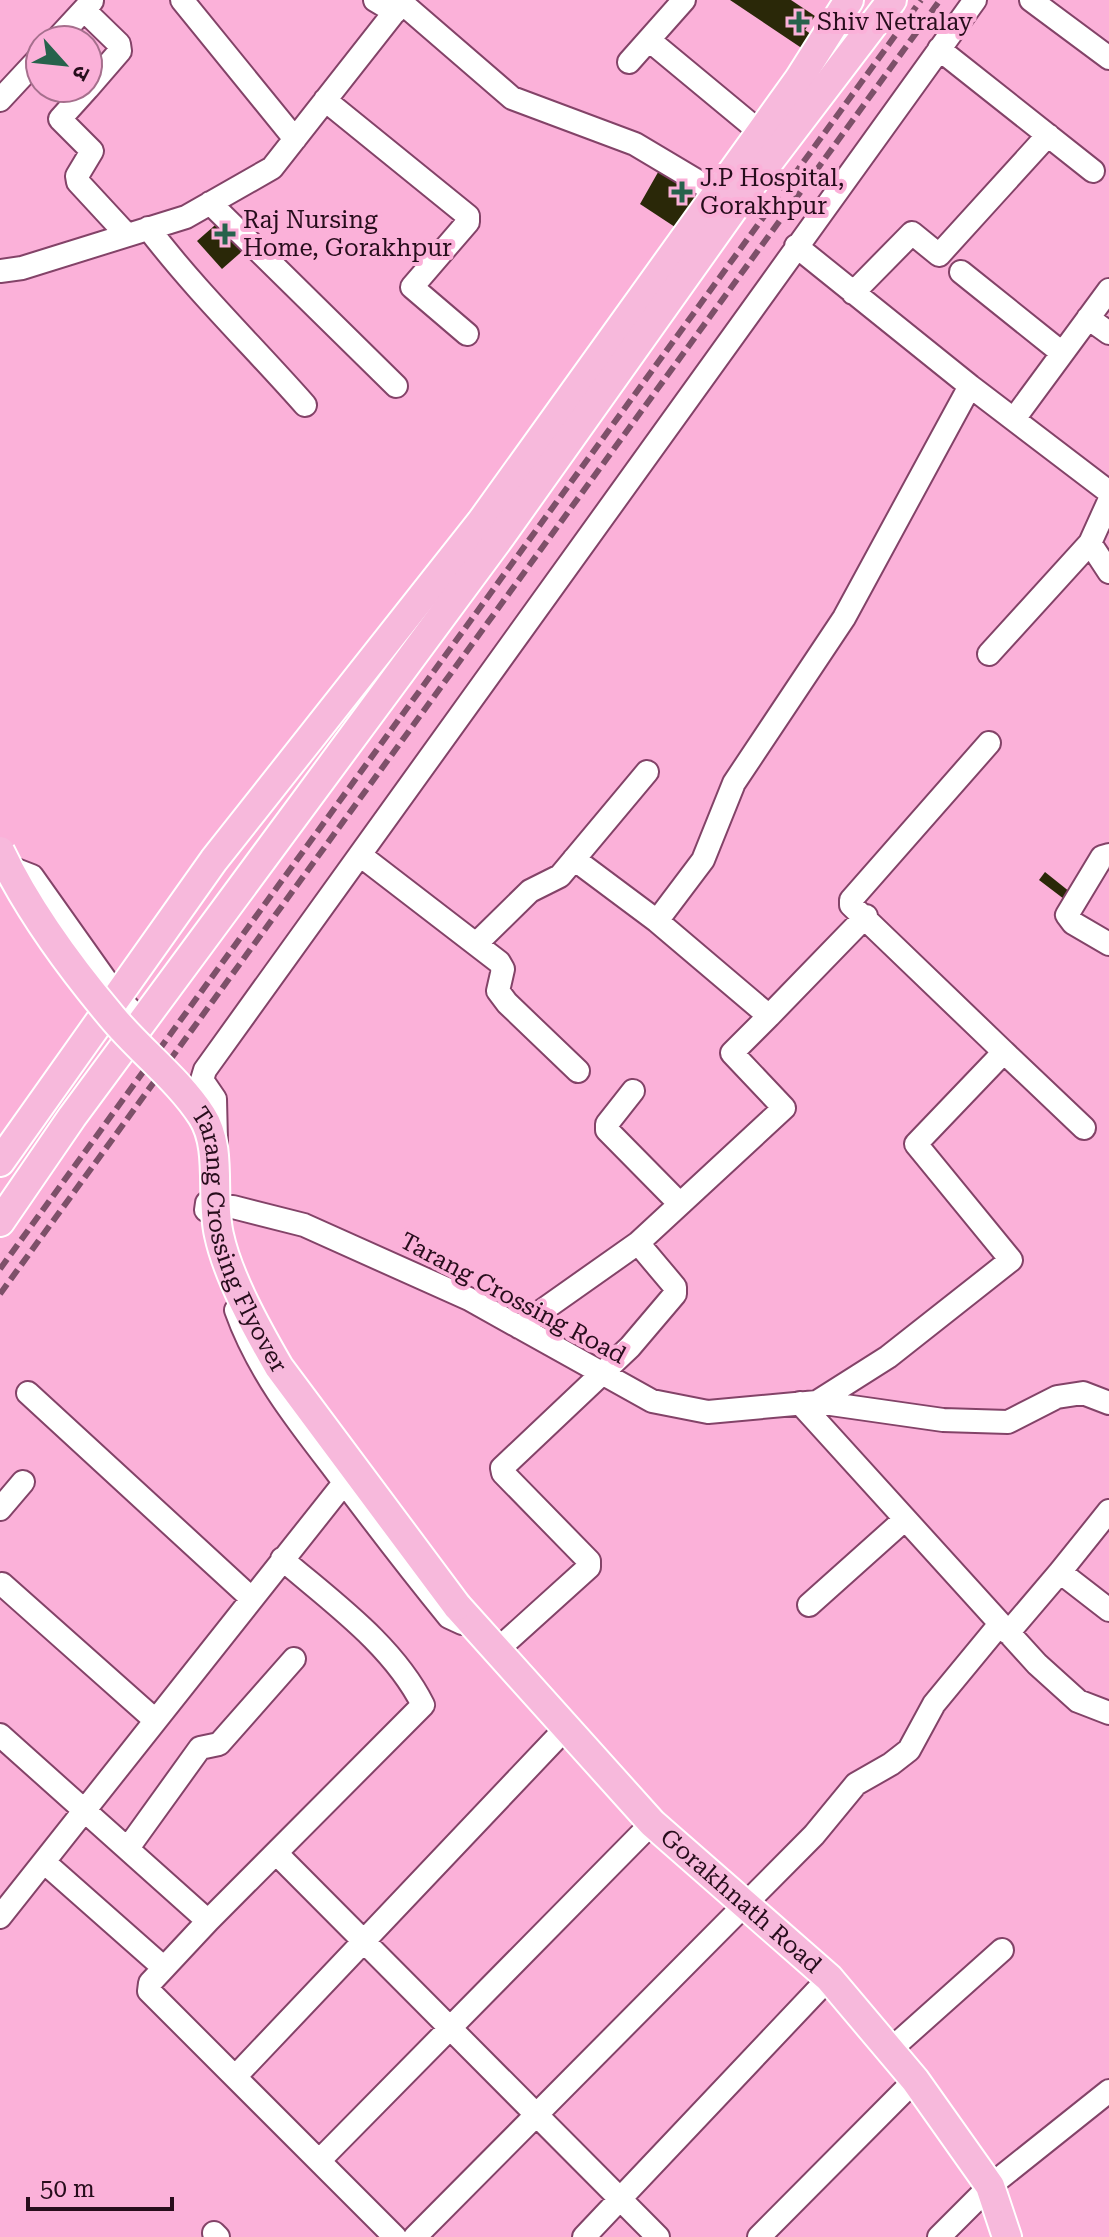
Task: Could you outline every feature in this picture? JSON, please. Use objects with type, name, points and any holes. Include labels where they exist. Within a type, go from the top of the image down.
[{"type":"main road","points":[[0,1222],[141,1021],[501,536],[726,199],[760,132],[849,0]]},
{"type":"main road","points":[[0,1162],[214,860],[481,522],[726,199],[854,52],[887,6]]},
{"type":"main road","name":"Tarang Crossing Flyover","points":[[0,851],[64,956],[113,1018],[203,1117],[212,1142],[214,1203],[219,1238],[258,1331],[279,1367],[477,1630]]},
{"type":"main road","name":"Gorakhnath Road","points":[[477,1630],[652,1823],[748,1903],[829,1978],[915,2080],[990,2186],[1007,2237]]},
{"type":"street","points":[[182,0],[295,139]]},
{"type":"street","points":[[629,62],[684,0]]},
{"type":"street","points":[[477,1630],[449,1617],[278,1395],[248,1342],[215,1250],[206,1210],[218,1125],[215,1099],[202,1080],[205,1070],[975,0]]},
{"type":"street","points":[[1031,0],[1109,58]]},
{"type":"street","points":[[0,271],[22,268],[186,217],[272,168],[394,4],[512,98],[635,144],[726,199]]},
{"type":"street","points":[[71,24],[88,5],[103,24]]},
{"type":"street","points":[[104,25],[119,44],[120,51],[104,70]]},
{"type":"street","points":[[649,40],[760,132]]},
{"type":"street","points":[[939,49],[1093,171]]},
{"type":"street","points":[[0,100],[24,74]]},
{"type":"street","points":[[325,100],[468,216],[468,222],[412,287],[467,334]]},
{"type":"street","points":[[74,104],[60,119],[92,151],[77,176],[78,182],[184,274],[305,405]]},
{"type":"street","points":[[853,293],[912,233],[939,255],[1048,135]]},
{"type":"street","points":[[210,203],[396,386]]},
{"type":"street","points":[[796,246],[970,386],[1109,492]]},
{"type":"street","points":[[961,272],[1062,353]]},
{"type":"street","points":[[1014,419],[1109,290]]},
{"type":"street","points":[[1088,318],[1109,333]]},
{"type":"street","points":[[657,921],[703,860],[734,783],[844,618],[970,386]]},
{"type":"street","points":[[989,654],[1090,543],[1109,501]]},
{"type":"street","points":[[1090,543],[1109,572]]},
{"type":"street","points":[[989,743],[851,897],[851,905],[866,916],[1084,1128]]},
{"type":"street","points":[[477,943],[530,891],[560,876],[647,772]]},
{"type":"street","points":[[360,855],[502,965],[497,983],[507,1003],[578,1071]]},
{"type":"street","points":[[1109,855],[1102,857],[1067,915],[1073,923],[1109,944]]},
{"type":"street","points":[[574,859],[657,921],[769,1016]]},
{"type":"street","points":[[0,864],[32,876],[117,996],[141,1021]]},
{"type":"street","points":[[519,1327],[638,1243],[784,1108],[732,1053],[866,916]]},
{"type":"street","points":[[809,1402],[888,1357],[1009,1264],[1009,1256],[916,1144],[1004,1052]]},
{"type":"street","points":[[633,1091],[607,1130],[679,1203]]},
{"type":"street","name":"Tarang Crossing Road","points":[[206,1210],[233,1207],[304,1225],[383,1258],[519,1327],[652,1401],[708,1412],[809,1402]]},
{"type":"street","points":[[496,1651],[589,1567],[589,1561],[503,1473],[502,1468],[630,1347],[676,1290],[638,1243]]},
{"type":"street","points":[[28,1393],[251,1598]]},
{"type":"street","points":[[809,1402],[943,1420],[1008,1422],[1057,1397],[1083,1393],[1108,1402]]},
{"type":"street","points":[[809,1402],[904,1520],[1004,1628],[1078,1701],[1109,1713]]},
{"type":"street","points":[[0,1509],[23,1482]]},
{"type":"street","points":[[0,1917],[344,1483]]},
{"type":"street","points":[[415,2237],[748,1903],[814,1835],[856,1784],[909,1750],[934,1704],[1060,1572],[1109,1511]]},
{"type":"street","points":[[809,1605],[904,1520]]},
{"type":"street","points":[[282,1559],[409,1675],[423,1705],[208,1921],[150,1983],[149,1991],[395,2237]]},
{"type":"street","points":[[1060,1572],[1109,1610]]},
{"type":"street","points":[[2,1584],[155,1720]]},
{"type":"street","points":[[128,1848],[200,1748],[219,1744],[294,1659]]},
{"type":"street","points":[[235,2077],[565,1729]]},
{"type":"street","points":[[0,1735],[208,1921]]},
{"type":"street","points":[[319,2161],[652,1823]]},
{"type":"street","points":[[276,1853],[658,2237]]},
{"type":"street","points":[[44,1862],[164,1968]]},
{"type":"street","points":[[890,2050],[1002,1950]]},
{"type":"street","points":[[584,2237],[829,1978]]},
{"type":"street","points":[[759,2237],[915,2080]]},
{"type":"street","points":[[939,2237],[990,2186],[1109,2091]]},
{"type":"building","points":[[730,0],[791,0],[815,16],[805,30],[815,37],[806,51]]},
{"type":"building","points":[[661,167],[701,190],[678,229],[640,204]]},
{"type":"building","points":[[222,219],[247,247],[222,269],[197,241]]},
{"type":"building","points":[[1045,872],[1070,892],[1064,899],[1039,880]]},
{"type":"railway","points":[[0,1269],[921,0]]},
{"type":"railway","points":[[0,1294],[940,0]]},
{"type":"place","name":"Shiv Netralay","points":[[799,22]]},
{"type":"place","name":"J.P Hospital, Gorakhpur","points":[[682,192]]},
{"type":"place","name":"Raj Nursing Home, Gorakhpur","points":[[225,234]]}]
